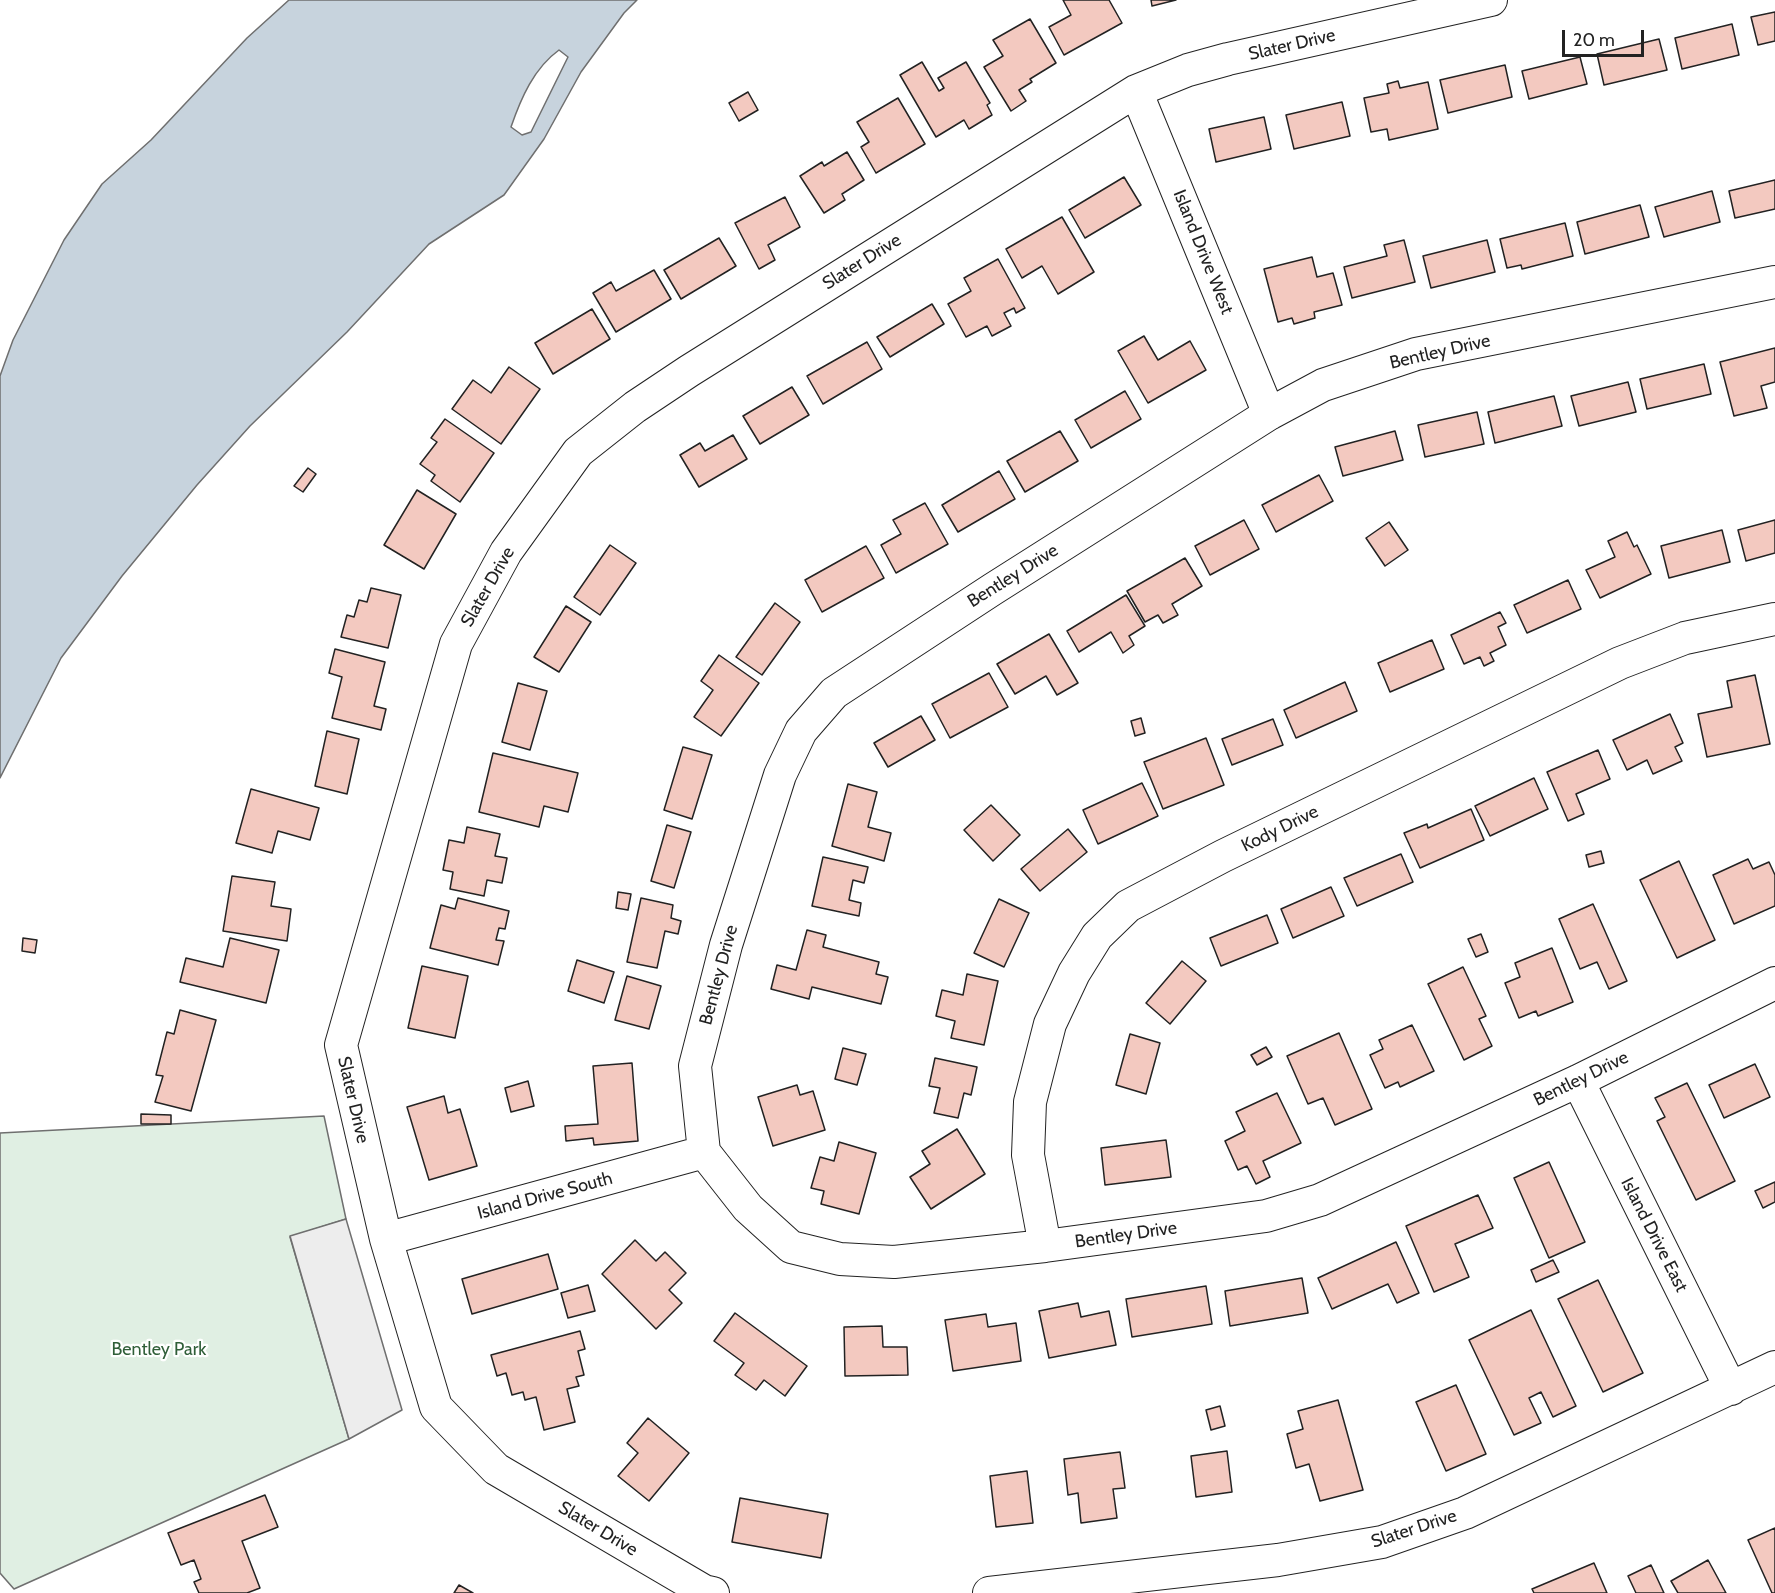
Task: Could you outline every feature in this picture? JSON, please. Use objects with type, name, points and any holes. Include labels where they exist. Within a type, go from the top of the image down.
[{"type":"street","name":"Slater Drive","points":[[713,1593],[704,1591],[496,1468],[436,1407],[386,1239],[340,1045],[456,644],[506,552],[578,452],[635,407],[689,371],[1136,91],[1188,70],[1228,59],[1491,0]]},
{"type":"street","name":"Island Drive West","points":[[1136,91],[1269,414]]},
{"type":"street","name":"Bentley Drive","points":[[1775,282],[1416,354],[1323,385],[1269,414],[834,693],[801,731],[780,775],[726,945],[695,1066],[704,1152],[748,1208],[791,1247],[840,1259],[894,1262],[1044,1246],[1266,1216],[1320,1200],[1578,1081],[1775,983]]},
{"type":"street","name":"Kody Drive","points":[[1044,1246],[1028,1155],[1030,1102],[1050,1024],[1074,973],[1097,936],[1128,906],[1223,856],[1620,663],[1685,638],[1775,619]]},
{"type":"street","name":"Island Drive East","points":[[1578,1081],[1731,1389]]},
{"type":"street","name":"Island Drive South","points":[[386,1239],[704,1152]]},
{"type":"street","name":"Slater Drive","points":[[988,1593],[1278,1560],[1382,1542],[1465,1513],[1775,1367]]},
{"type":"green space","name":"Bentley Park","points":[[324,1116],[346,1219],[290,1237],[349,1439],[14,1589],[0,1573],[0,1133]]},
{"type":"shaded area","points":[[289,0],[637,0],[624,13],[581,72],[544,139],[504,195],[429,244],[347,332],[250,426],[197,485],[122,576],[61,658],[0,778],[0,376],[13,340],[64,240],[102,184],[151,140],[247,38]],"holes":[[[559,50],[568,57],[531,132],[522,135],[511,127],[529,84],[542,66]]]},
{"type":"shaded area","points":[[346,1219],[402,1410],[349,1439],[290,1236]]},
{"type":"building","points":[[1063,0],[1109,0],[1122,23],[1064,55],[1049,27],[1071,15]]},
{"type":"building","points":[[1151,0],[1176,0],[1152,6]]},
{"type":"building","points":[[1775,12],[1775,41],[1758,45],[1751,17]]},
{"type":"building","points":[[1030,19],[1056,63],[1030,79],[1032,82],[1019,90],[1026,101],[1011,111],[984,67],[1003,56],[993,40]]},
{"type":"building","points":[[1732,24],[1739,55],[1682,69],[1675,38]]},
{"type":"building","points":[[1659,39],[1667,70],[1604,85],[1597,54]]},
{"type":"building","points":[[1580,57],[1587,84],[1529,99],[1522,71]]},
{"type":"building","points":[[922,62],[939,91],[944,88],[938,78],[966,62],[990,103],[987,105],[992,115],[969,129],[964,120],[936,137],[900,75]]},
{"type":"building","points":[[1505,65],[1512,97],[1448,113],[1440,80]]},
{"type":"building","points":[[1398,81],[1400,88],[1428,82],[1438,129],[1389,140],[1387,129],[1371,132],[1364,98],[1389,93],[1387,84]]},
{"type":"building","points":[[748,92],[758,110],[739,121],[729,103]]},
{"type":"building","points":[[898,98],[925,144],[876,173],[861,147],[869,142],[857,122]]},
{"type":"building","points":[[1342,102],[1350,136],[1294,149],[1286,115]]},
{"type":"building","points":[[1264,117],[1271,149],[1216,162],[1209,129]]},
{"type":"building","points":[[847,152],[864,180],[842,194],[845,200],[824,213],[800,176],[822,162],[824,166]]},
{"type":"building","points":[[1124,177],[1141,205],[1085,238],[1069,210]]},
{"type":"building","points":[[1775,180],[1775,209],[1735,218],[1729,191]]},
{"type":"building","points":[[1712,191],[1720,222],[1664,237],[1655,207]]},
{"type":"building","points":[[785,197],[800,227],[768,245],[775,260],[759,269],[735,223]]},
{"type":"building","points":[[1640,205],[1649,237],[1585,254],[1577,222]]},
{"type":"building","points":[[1062,217],[1094,272],[1058,294],[1042,266],[1022,278],[1006,249]]},
{"type":"building","points":[[1565,223],[1573,256],[1522,269],[1521,265],[1507,268],[1500,239]]},
{"type":"building","points":[[719,238],[736,266],[681,299],[664,270]]},
{"type":"building","points":[[1404,240],[1415,282],[1352,298],[1344,267],[1387,256],[1384,245]]},
{"type":"building","points":[[1487,240],[1495,272],[1431,288],[1423,256]]},
{"type":"building","points":[[1312,257],[1317,277],[1333,273],[1342,305],[1314,312],[1315,318],[1294,324],[1292,318],[1278,322],[1264,269]]},
{"type":"building","points":[[998,259],[1025,308],[1016,313],[1014,308],[1004,313],[1011,326],[992,336],[987,326],[966,337],[948,304],[971,291],[964,278]]},
{"type":"building","points":[[654,270],[671,299],[616,332],[593,293],[611,282],[616,291]]},
{"type":"building","points":[[932,304],[944,324],[890,357],[877,337]]},
{"type":"building","points":[[592,309],[610,339],[553,374],[535,343]]},
{"type":"building","points":[[1144,336],[1158,360],[1190,341],[1206,370],[1148,403],[1118,351]]},
{"type":"building","points":[[867,342],[882,369],[823,404],[807,376]]},
{"type":"building","points":[[1775,348],[1775,382],[1761,386],[1767,408],[1734,416],[1720,362]]},
{"type":"building","points":[[1704,364],[1711,394],[1647,409],[1640,379]]},
{"type":"building","points":[[509,367],[540,389],[501,444],[452,409],[473,380],[491,393]]},
{"type":"building","points":[[1628,382],[1636,412],[1579,426],[1571,396]]},
{"type":"building","points":[[792,387],[809,415],[760,444],[743,416]]},
{"type":"building","points":[[1125,391],[1141,419],[1091,448],[1075,420]]},
{"type":"building","points":[[1554,396],[1562,426],[1495,443],[1488,412]]},
{"type":"building","points":[[1477,412],[1484,444],[1425,457],[1418,425]]},
{"type":"building","points":[[445,419],[494,453],[460,502],[431,481],[435,475],[420,464],[437,442],[431,438]]},
{"type":"building","points":[[1060,431],[1078,461],[1025,492],[1007,461]]},
{"type":"building","points":[[1395,431],[1403,460],[1343,476],[1335,447]]},
{"type":"building","points":[[733,435],[747,459],[699,487],[680,455],[700,443],[705,451]]},
{"type":"building","points":[[308,468],[316,474],[303,492],[294,486]]},
{"type":"building","points":[[999,471],[1015,499],[958,532],[942,505]]},
{"type":"building","points":[[1319,475],[1333,501],[1276,532],[1262,505]]},
{"type":"building","points":[[417,490],[456,514],[424,569],[384,545]]},
{"type":"building","points":[[925,503],[948,544],[896,573],[881,545],[901,534],[893,520]]},
{"type":"building","points":[[1244,520],[1259,549],[1210,575],[1195,546]]},
{"type":"building","points":[[1775,520],[1775,553],[1746,561],[1738,530]]},
{"type":"building","points":[[1389,522],[1408,550],[1385,566],[1366,538]]},
{"type":"building","points":[[1722,530],[1730,562],[1669,578],[1661,546]]},
{"type":"building","points":[[1627,532],[1634,547],[1637,545],[1651,574],[1600,598],[1586,570],[1615,557],[1608,541]]},
{"type":"building","points":[[610,545],[636,563],[600,615],[574,597]]},
{"type":"building","points":[[866,546],[884,578],[822,612],[805,580]]},
{"type":"building","points":[[1185,558],[1202,586],[1172,604],[1178,615],[1163,623],[1158,615],[1145,622],[1127,591]]},
{"type":"building","points":[[1568,580],[1581,609],[1527,633],[1514,605]]},
{"type":"building","points":[[371,588],[401,595],[388,648],[341,637],[347,615],[354,617],[359,600],[367,602]]},
{"type":"building","points":[[1126,595],[1145,626],[1129,636],[1134,645],[1123,653],[1111,632],[1079,652],[1067,631]]},
{"type":"building","points":[[775,603],[800,622],[762,675],[736,657]]},
{"type":"building","points":[[566,606],[591,622],[559,672],[534,657]]},
{"type":"building","points":[[1500,612],[1506,623],[1498,627],[1506,645],[1490,653],[1494,661],[1484,666],[1480,657],[1464,664],[1451,635]]},
{"type":"building","points":[[1049,634],[1078,683],[1057,695],[1046,676],[1015,694],[997,664]]},
{"type":"building","points":[[1432,640],[1444,669],[1390,692],[1378,663]]},
{"type":"building","points":[[335,649],[385,662],[374,706],[386,709],[381,730],[332,718],[342,677],[329,673]]},
{"type":"building","points":[[719,655],[759,683],[721,736],[694,717],[713,690],[701,681]]},
{"type":"building","points":[[989,673],[1008,707],[950,738],[932,704]]},
{"type":"building","points":[[1755,675],[1770,744],[1707,757],[1698,714],[1732,707],[1727,681]]},
{"type":"building","points":[[1345,682],[1357,711],[1296,738],[1284,710]]},
{"type":"building","points":[[518,683],[547,691],[530,750],[502,742]]},
{"type":"building","points":[[1670,714],[1683,743],[1675,747],[1682,761],[1653,774],[1647,760],[1627,770],[1613,740]]},
{"type":"building","points":[[921,716],[935,740],[888,767],[874,743]]},
{"type":"building","points":[[1141,718],[1145,733],[1135,736],[1131,721]]},
{"type":"building","points":[[1273,719],[1283,745],[1232,765],[1222,739]]},
{"type":"building","points":[[327,731],[359,739],[347,794],[315,786]]},
{"type":"building","points":[[1206,738],[1224,785],[1163,809],[1144,762]]},
{"type":"building","points":[[683,747],[712,755],[692,819],[664,810]]},
{"type":"building","points":[[1598,750],[1610,779],[1576,794],[1584,814],[1568,821],[1547,772]]},
{"type":"building","points":[[493,753],[578,773],[568,812],[544,806],[539,827],[479,812]]},
{"type":"building","points":[[1534,778],[1548,809],[1490,836],[1475,806]]},
{"type":"building","points":[[1142,783],[1158,816],[1098,844],[1083,810]]},
{"type":"building","points":[[848,784],[877,792],[868,827],[891,833],[884,861],[832,846]]},
{"type":"building","points":[[251,789],[319,808],[310,840],[278,831],[272,853],[236,843]]},
{"type":"building","points":[[991,805],[1020,835],[993,861],[964,830]]},
{"type":"building","points":[[1471,809],[1484,840],[1420,868],[1404,833],[1427,824],[1428,828]]},
{"type":"building","points":[[667,825],[691,832],[674,888],[651,881]]},
{"type":"building","points":[[467,827],[500,834],[495,856],[507,858],[502,883],[487,880],[484,896],[450,889],[453,872],[443,870],[449,840],[464,843]]},
{"type":"building","points":[[1068,829],[1087,852],[1040,891],[1021,869]]},
{"type":"building","points":[[1601,851],[1604,863],[1589,867],[1586,855]]},
{"type":"building","points":[[1401,854],[1413,882],[1357,906],[1344,878]]},
{"type":"building","points":[[823,857],[868,867],[864,883],[853,880],[849,900],[861,903],[859,916],[812,906]]},
{"type":"building","points":[[1748,859],[1753,869],[1769,862],[1775,875],[1775,906],[1734,924],[1713,875]]},
{"type":"building","points":[[1679,861],[1715,940],[1677,958],[1640,880]]},
{"type":"building","points":[[232,876],[275,882],[271,906],[291,909],[287,941],[223,931]]},
{"type":"building","points":[[1331,887],[1344,916],[1293,938],[1281,909]]},
{"type":"building","points":[[618,892],[631,894],[628,910],[616,908]]},
{"type":"building","points":[[458,898],[509,911],[505,929],[499,928],[496,940],[504,941],[498,965],[430,948],[441,905],[455,909]]},
{"type":"building","points":[[641,898],[673,905],[671,918],[681,921],[678,934],[665,931],[657,968],[627,962]]},
{"type":"building","points":[[999,899],[1029,913],[1004,967],[974,953]]},
{"type":"building","points":[[1593,904],[1627,981],[1609,989],[1597,962],[1580,969],[1559,919]]},
{"type":"building","points":[[1267,915],[1278,943],[1221,966],[1210,938]]},
{"type":"building","points":[[807,930],[826,935],[823,947],[879,962],[876,974],[888,977],[881,1004],[812,987],[809,999],[771,989],[777,965],[796,970]]},
{"type":"building","points":[[1481,934],[1488,952],[1476,957],[1468,939]]},
{"type":"building","points":[[23,938],[37,940],[35,953],[22,951]]},
{"type":"building","points":[[230,938],[279,950],[266,1003],[180,982],[186,958],[223,967]]},
{"type":"building","points":[[1552,948],[1573,1002],[1538,1016],[1536,1011],[1519,1018],[1505,983],[1520,977],[1515,963]]},
{"type":"building","points":[[577,960],[614,972],[604,1003],[568,991]]},
{"type":"building","points":[[1182,961],[1206,981],[1170,1024],[1146,1003]]},
{"type":"building","points":[[422,966],[468,976],[455,1038],[408,1028]]},
{"type":"building","points":[[1463,967],[1486,1016],[1479,1019],[1492,1046],[1464,1060],[1428,984]]},
{"type":"building","points":[[967,974],[998,981],[984,1045],[951,1038],[955,1021],[936,1016],[942,990],[963,995]]},
{"type":"building","points":[[627,976],[661,986],[649,1029],[615,1020]]},
{"type":"building","points":[[180,1010],[216,1020],[191,1111],[155,1102],[163,1076],[156,1075],[167,1032],[174,1034]]},
{"type":"building","points":[[1412,1025],[1434,1071],[1400,1087],[1398,1082],[1385,1088],[1370,1055],[1383,1049],[1379,1040]]},
{"type":"building","points":[[1339,1033],[1372,1109],[1335,1125],[1323,1098],[1308,1104],[1287,1056]]},
{"type":"building","points":[[1130,1034],[1160,1043],[1146,1094],[1116,1085]]},
{"type":"building","points":[[1266,1047],[1272,1057],[1257,1065],[1251,1055]]},
{"type":"building","points":[[843,1048],[866,1054],[857,1085],[835,1079]]},
{"type":"building","points":[[935,1058],[977,1067],[971,1095],[964,1093],[958,1118],[934,1113],[940,1088],[929,1086]]},
{"type":"building","points":[[632,1063],[638,1141],[594,1145],[593,1138],[566,1141],[565,1126],[598,1124],[593,1066]]},
{"type":"building","points":[[1755,1064],[1770,1097],[1724,1118],[1709,1085]]},
{"type":"building","points":[[528,1081],[534,1106],[511,1112],[505,1088]]},
{"type":"building","points":[[1687,1083],[1735,1181],[1696,1200],[1657,1121],[1665,1117],[1655,1098]]},
{"type":"building","points":[[797,1085],[800,1095],[813,1091],[825,1130],[773,1146],[758,1097]]},
{"type":"building","points":[[1277,1093],[1301,1143],[1263,1161],[1270,1177],[1256,1184],[1247,1166],[1238,1170],[1225,1141],[1245,1131],[1236,1112]]},
{"type":"building","points":[[444,1096],[448,1113],[460,1109],[477,1166],[429,1180],[407,1107]]},
{"type":"building","points":[[141,1114],[171,1115],[171,1124],[141,1124]]},
{"type":"building","points":[[957,1129],[985,1174],[931,1209],[910,1177],[930,1164],[922,1151]]},
{"type":"building","points":[[1166,1140],[1171,1177],[1105,1185],[1101,1148]]},
{"type":"building","points":[[839,1142],[876,1153],[859,1214],[821,1204],[824,1191],[811,1188],[820,1157],[834,1161]]},
{"type":"building","points":[[1549,1162],[1585,1242],[1549,1258],[1514,1178]]},
{"type":"building","points":[[1775,1182],[1775,1202],[1763,1208],[1755,1191]]},
{"type":"building","points":[[1478,1195],[1493,1228],[1455,1244],[1469,1277],[1434,1292],[1406,1226]]},
{"type":"building","points":[[635,1240],[656,1261],[665,1252],[686,1273],[669,1290],[682,1303],[656,1329],[602,1274]]},
{"type":"building","points":[[1396,1242],[1419,1293],[1397,1303],[1388,1284],[1332,1309],[1318,1278]]},
{"type":"building","points":[[548,1254],[558,1289],[472,1314],[462,1279]]},
{"type":"building","points":[[1553,1260],[1559,1272],[1536,1282],[1531,1270]]},
{"type":"building","points":[[1302,1278],[1308,1313],[1230,1326],[1225,1291]]},
{"type":"building","points":[[1598,1280],[1643,1373],[1603,1392],[1558,1299]]},
{"type":"building","points":[[588,1285],[595,1311],[568,1318],[561,1293]]},
{"type":"building","points":[[1206,1286],[1212,1324],[1132,1337],[1126,1299]]},
{"type":"building","points":[[1078,1303],[1081,1317],[1109,1311],[1116,1345],[1049,1358],[1039,1311]]},
{"type":"building","points":[[1531,1310],[1576,1406],[1553,1417],[1541,1392],[1529,1398],[1541,1423],[1514,1435],[1469,1340]]},
{"type":"building","points":[[735,1313],[807,1366],[785,1396],[764,1380],[756,1390],[735,1375],[744,1363],[714,1341]]},
{"type":"building","points":[[986,1314],[988,1327],[1016,1323],[1021,1361],[953,1371],[945,1320]]},
{"type":"building","points":[[882,1326],[883,1347],[907,1347],[908,1375],[845,1376],[844,1327]]},
{"type":"building","points":[[580,1331],[585,1349],[578,1351],[584,1375],[576,1377],[579,1386],[567,1389],[575,1422],[544,1430],[536,1397],[525,1400],[523,1392],[512,1395],[506,1373],[497,1376],[491,1355]]},
{"type":"building","points":[[1456,1385],[1486,1454],[1446,1471],[1416,1402]]},
{"type":"building","points":[[1338,1400],[1363,1490],[1320,1501],[1309,1464],[1296,1468],[1287,1434],[1303,1429],[1298,1411]]},
{"type":"building","points":[[1220,1406],[1225,1426],[1211,1430],[1206,1410]]},
{"type":"building","points":[[648,1418],[689,1453],[649,1501],[618,1476],[638,1453],[627,1443]]},
{"type":"building","points":[[1227,1451],[1232,1492],[1196,1497],[1191,1456]]},
{"type":"building","points":[[1120,1452],[1125,1488],[1113,1489],[1117,1518],[1081,1523],[1078,1493],[1068,1495],[1064,1459]]},
{"type":"building","points":[[1027,1471],[1033,1523],[996,1527],[990,1476]]},
{"type":"building","points":[[265,1495],[278,1527],[242,1541],[260,1588],[247,1593],[199,1593],[194,1582],[201,1579],[194,1560],[181,1565],[168,1533]]},
{"type":"building","points":[[740,1498],[828,1514],[821,1558],[732,1542]]},
{"type":"building","points":[[1775,1528],[1775,1593],[1772,1593],[1748,1540]]},
{"type":"building","points":[[1708,1560],[1726,1593],[1678,1593],[1671,1581]]},
{"type":"building","points":[[1594,1563],[1607,1593],[1534,1593],[1532,1589]]},
{"type":"building","points":[[1651,1565],[1664,1593],[1636,1593],[1628,1576]]},
{"type":"building","points":[[459,1585],[473,1593],[454,1593]]}]
